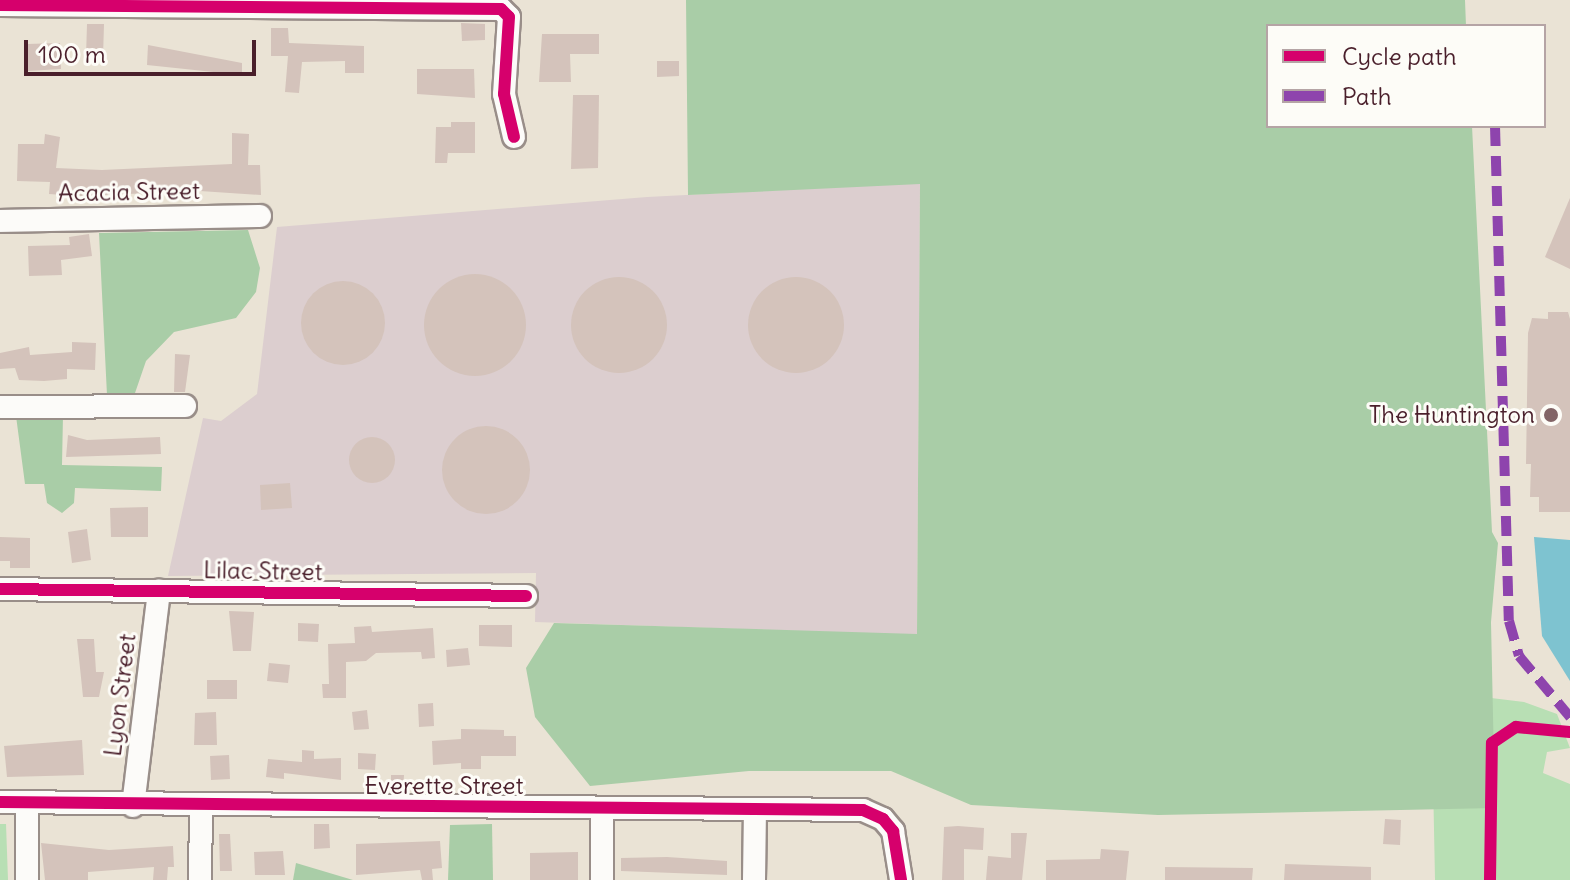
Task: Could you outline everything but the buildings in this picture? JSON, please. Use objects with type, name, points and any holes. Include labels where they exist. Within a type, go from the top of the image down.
[{"type":"street","points":[[0,5],[501,9],[509,17],[504,94],[514,137]]},
{"type":"street","name":"Acacia Street","points":[[0,221],[260,216]]},
{"type":"street","points":[[0,407],[185,406]]},
{"type":"street","name":"Lilac Street","points":[[0,589],[526,596]]},
{"type":"street","name":"Lyon Street","points":[[133,806],[159,591]]},
{"type":"street","name":"Everette Street","points":[[0,802],[133,806],[863,810],[885,821],[898,841],[901,880]]},
{"type":"street","points":[[27,802],[27,880]]},
{"type":"street","points":[[200,880],[201,806]]},
{"type":"street","points":[[602,809],[602,880]]},
{"type":"street","points":[[754,880],[755,811]]},
{"type":"shaded area","points":[[920,183],[917,635],[535,622],[536,573],[168,576],[203,418],[221,421],[257,394],[277,227],[647,197]]},
{"type":"green space","points":[[686,0],[1465,0],[1466,24],[1266,24],[1266,128],[1472,128],[1492,532],[1498,543],[1491,622],[1495,808],[1158,815],[971,805],[891,771],[749,771],[590,786],[535,717],[526,668],[554,623],[917,634],[920,184],[688,195]]},
{"type":"green space","points":[[248,230],[260,268],[256,292],[236,318],[174,332],[146,361],[135,393],[107,395],[99,233]]},
{"type":"green space","points":[[63,415],[62,465],[162,467],[161,491],[75,488],[74,503],[62,513],[47,503],[44,484],[25,484],[16,416]]},
{"type":"green space","points":[[1483,697],[1524,702],[1557,714],[1570,748],[1547,752],[1543,773],[1570,784],[1570,880],[1435,880],[1433,779]]},
{"type":"green space","points":[[0,824],[6,824],[8,880],[0,880]]},
{"type":"green space","points":[[492,824],[493,880],[448,880],[450,825]]},
{"type":"green space","points":[[296,863],[353,880],[293,880]]},
{"type":"water","points":[[1534,537],[1570,540],[1570,681],[1542,636]]},
{"type":"marked path","points":[[1495,128],[1509,621],[1519,656],[1570,717]]},
{"type":"cycle path","points":[[0,5],[501,9],[509,17],[504,94],[514,137]]},
{"type":"cycle path","points":[[0,589],[526,596]]},
{"type":"cycle path","points":[[1490,880],[1492,743],[1516,727],[1570,732]]},
{"type":"cycle path","points":[[0,802],[863,810],[883,819],[893,831],[901,880]]},
{"type":"place","name":"The Huntington","points":[[1551,415]]}]
